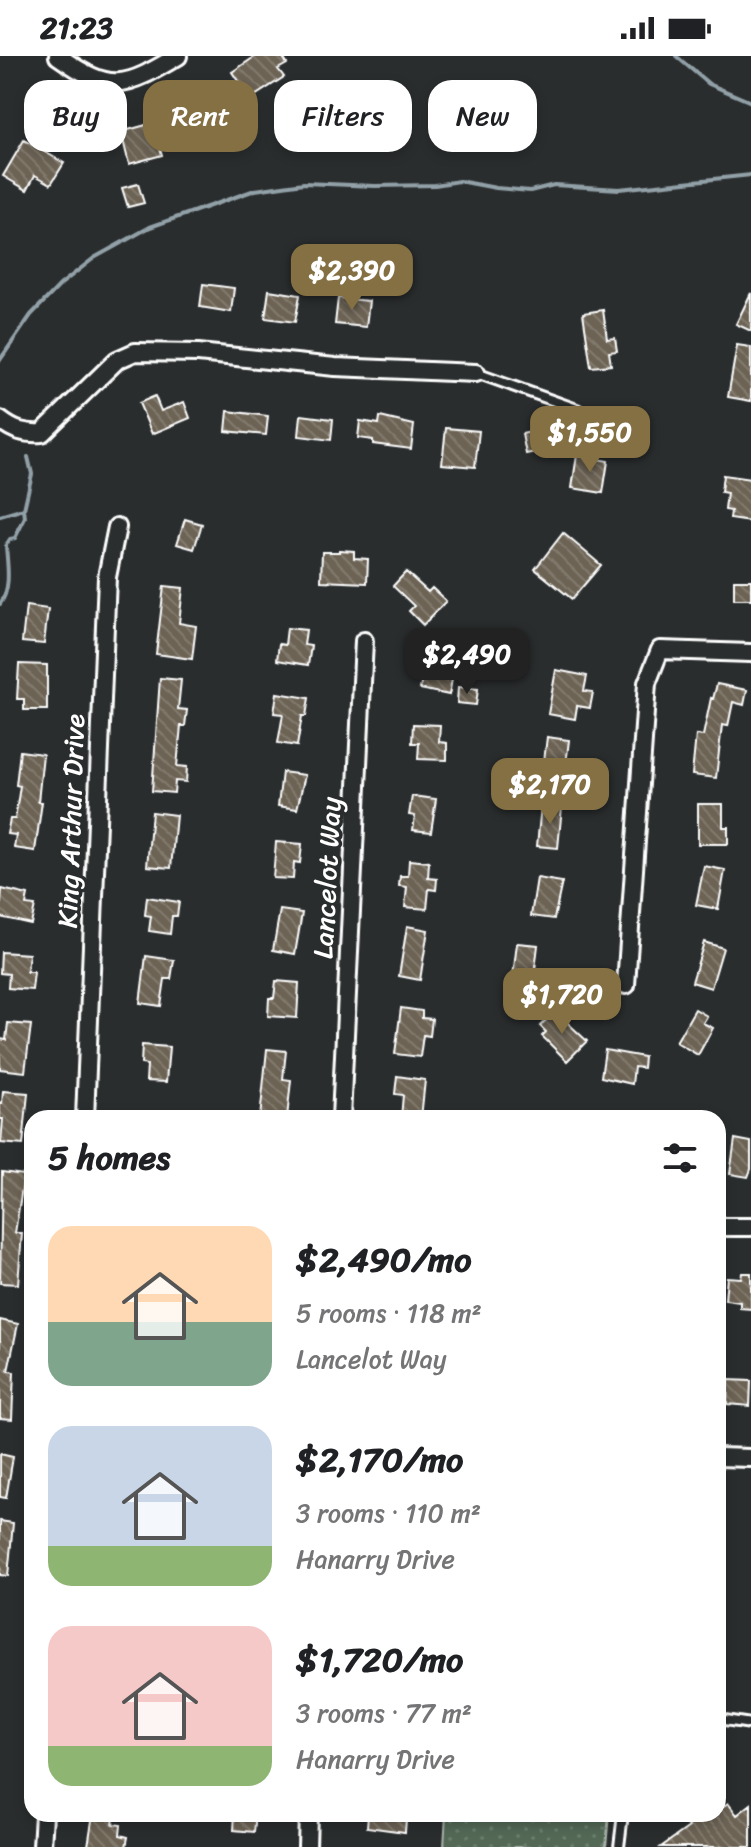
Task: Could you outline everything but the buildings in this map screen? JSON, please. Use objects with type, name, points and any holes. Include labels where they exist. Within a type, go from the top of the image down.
[{"type":"street","points":[[58,56],[84,75],[120,84],[144,76],[178,56]]},
{"type":"street","points":[[0,420],[10,428],[27,434],[42,433],[117,360],[135,352],[198,353],[335,367],[476,373]]},
{"type":"street","name":"King Arthur Drive","points":[[85,1110],[107,577],[117,527]]},
{"type":"street","name":"Lancelot Way","points":[[341,1110],[364,641]]},
{"type":"street","points":[[626,985],[647,683],[660,650],[751,653]]},
{"type":"street","points":[[726,1227],[751,1227]]},
{"type":"street","points":[[726,1457],[751,1458]]},
{"type":"street","points":[[42,1847],[44,1822]]},
{"type":"street","points":[[307,1847],[308,1822]]},
{"type":"lane","points":[[476,373],[577,409],[614,434]]},
{"type":"lane","points":[[726,1720],[751,1724]]},
{"type":"lane","points":[[619,1847],[622,1822]]},
{"type":"green space","points":[[446,1822],[608,1822],[606,1847],[444,1847]]},
{"type":"waterway","points":[[676,56],[709,84],[751,102]]},
{"type":"waterway","points":[[0,360],[31,315],[61,284],[94,258],[150,227],[255,190],[304,183],[375,186],[435,185],[459,181],[530,191],[554,185],[619,189],[751,175]]},
{"type":"waterway","points":[[0,604],[7,583],[6,545],[15,538],[25,518],[24,509],[32,474],[28,457]]},
{"type":"waterway","points":[[0,516],[24,509]]}]
